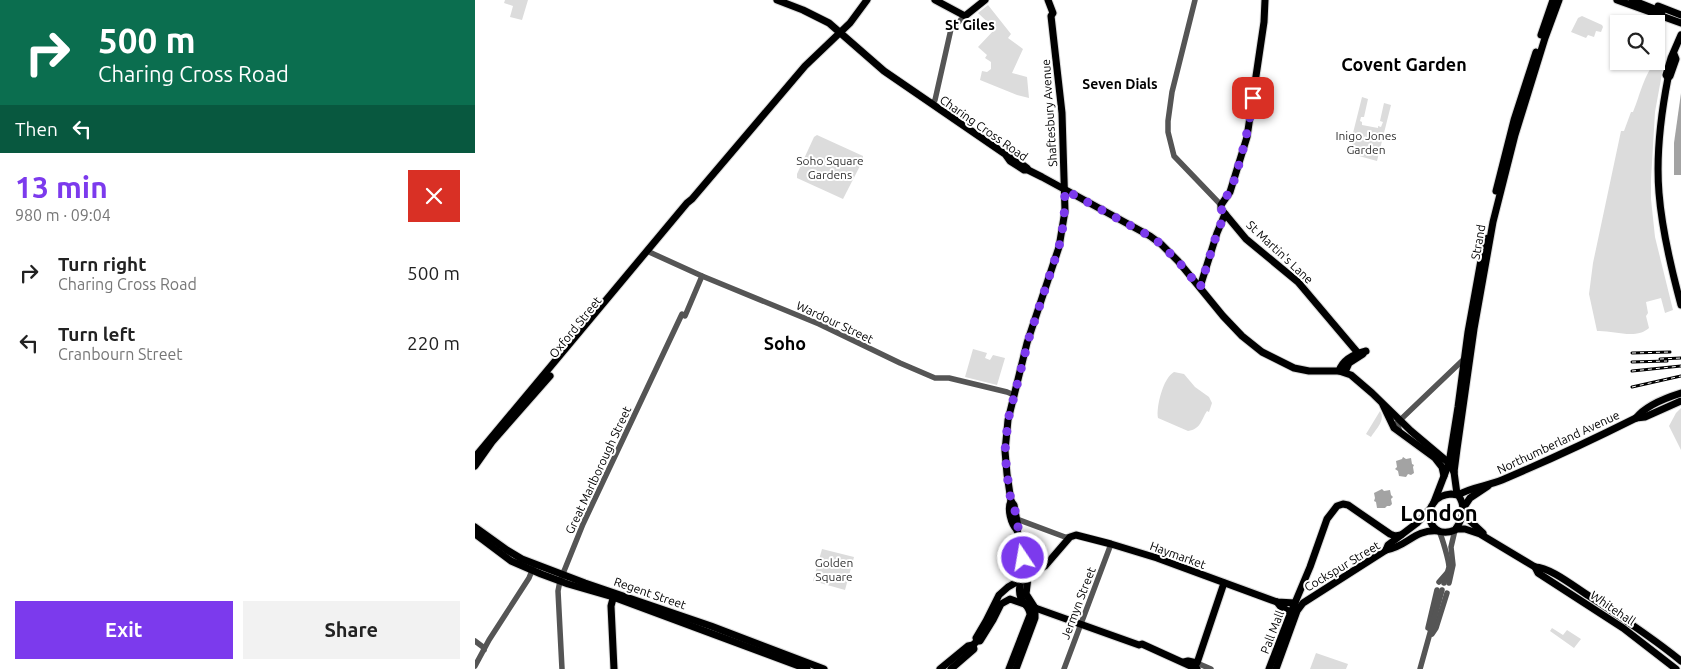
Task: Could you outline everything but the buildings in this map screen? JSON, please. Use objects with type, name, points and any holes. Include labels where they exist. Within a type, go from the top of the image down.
[{"type":"main road","name":"Charing Cross Road","points":[[777,0],[789,2],[829,23],[885,71],[1024,170],[1028,170],[1155,239],[1175,257],[1242,336],[1262,352],[1295,368],[1309,371],[1342,371]]},
{"type":"main road","name":"Oxford Street","points":[[475,457],[691,205],[691,201],[805,66],[850,23],[867,0]]},
{"type":"main road","points":[[935,0],[965,16],[985,0]]},
{"type":"main road","points":[[1221,205],[1230,192],[1247,137],[1264,22],[1265,0]]},
{"type":"main road","name":"Strand","points":[[1433,505],[1449,463],[1479,268],[1499,173],[1553,0]]},
{"type":"main road","name":"Strand","points":[[1457,495],[1454,472],[1472,344],[1493,222],[1517,128],[1559,0]]},
{"type":"main road","points":[[1617,0],[1681,15]]},
{"type":"main road","points":[[1632,0],[1681,19]]},
{"type":"main road","points":[[1643,0],[1656,10],[1681,23]]},
{"type":"main road","name":"Shaftesbury Avenue","points":[[1017,530],[1014,528],[1010,504],[1005,451],[1008,420],[1029,338],[1059,247],[1064,221],[1065,190],[1062,114],[1049,2]]},
{"type":"main road","points":[[1681,34],[1666,72],[1668,78],[1660,137],[1659,191],[1665,239],[1681,305]]},
{"type":"main road","name":"St Martin's Lane","points":[[1221,205],[1221,209],[1246,238],[1298,282],[1359,355],[1344,361],[1342,371]]},
{"type":"main road","points":[[1200,288],[1225,214]]},
{"type":"main road","name":"Oxford Street","points":[[475,466],[649,252]]},
{"type":"main road","points":[[1342,371],[1357,380],[1449,463],[1454,472]]},
{"type":"main road","name":"Northumberland Avenue","points":[[1636,418],[1642,410],[1681,393]]},
{"type":"main road","name":"Northumberland Avenue","points":[[1457,495],[1490,485],[1567,452],[1636,418],[1645,417],[1681,401]]},
{"type":"main road","points":[[1657,403],[1657,411]]},
{"type":"main road","points":[[1383,404],[1392,424],[1438,461],[1444,469],[1444,476]]},
{"type":"main road","points":[[475,441],[483,446],[491,444]]},
{"type":"main road","name":"Northumberland Avenue","points":[[1464,509],[1470,498],[1490,485]]},
{"type":"main road","points":[[1403,538],[1422,532],[1448,532],[1455,530],[1464,509],[1457,495],[1443,495],[1433,505],[1430,520],[1438,531]]},
{"type":"main road","name":"Shaftesbury Avenue","points":[[1010,504],[1013,504],[1017,530],[1024,555],[1024,579]]},
{"type":"main road","name":"Pall Mall","points":[[1276,669],[1295,603],[1310,568],[1327,519],[1336,507],[1343,504],[1352,508],[1390,534],[1403,538]]},
{"type":"main road","name":"Cockspur Street","points":[[1293,614],[1303,603],[1387,550],[1389,545],[1403,538],[1433,505]]},
{"type":"main road","name":"Whitehall","points":[[1464,509],[1469,521],[1487,537],[1535,567],[1538,573],[1603,615],[1677,669]]},
{"type":"main road","name":"Regent Street","points":[[475,528],[534,567]]},
{"type":"main road","name":"Whitehall","points":[[1455,530],[1465,529],[1487,537]]},
{"type":"main road","name":"Regent Street","points":[[475,534],[507,558],[561,578],[711,626],[824,669]]},
{"type":"main road","name":"Haymarket","points":[[1070,537],[1078,535],[1111,544],[1157,558],[1277,602],[1295,603]]},
{"type":"main road","points":[[951,669],[974,648],[972,644],[999,595],[1008,587],[1048,564],[1070,537]]},
{"type":"main road","name":"Whitehall","points":[[1535,567],[1541,567],[1610,609],[1681,661]]},
{"type":"main road","points":[[1009,669],[1030,615],[1029,609],[1019,594],[1024,579]]},
{"type":"main road","points":[[1016,669],[1035,618],[1035,608],[1026,594],[1024,579]]},
{"type":"main road","points":[[940,669],[972,644],[980,641],[1002,602],[1008,599],[1139,645],[1142,644],[1187,665],[1196,667],[1224,583]]},
{"type":"main road","points":[[614,595],[611,606],[614,669]]},
{"type":"main road","name":"Regent Street","points":[[614,595],[807,669]]},
{"type":"main road","name":"Haymarket","points":[[1277,602],[1279,606],[1293,614]]},
{"type":"main road","name":"Pall Mall","points":[[1269,669],[1293,614]]},
{"type":"street","points":[[1195,0],[1173,88],[1169,110],[1169,132],[1173,155],[1221,205]]},
{"type":"street","points":[[931,104],[935,100],[952,26],[965,16]]},
{"type":"street","name":"Wardour Street","points":[[649,252],[819,324],[899,363],[935,378],[949,378],[1014,395]]},
{"type":"street","name":"Great Marlborough Street","points":[[562,669],[558,600],[561,578],[590,508],[703,276]]},
{"type":"street","points":[[1400,432],[1397,425],[1400,420],[1464,359]]},
{"type":"street","points":[[1015,518],[1065,537],[1070,537]]},
{"type":"street","points":[[1438,531],[1443,540],[1445,555],[1449,561],[1444,583],[1453,565],[1451,547],[1455,530]]},
{"type":"street","name":"Jermyn Street","points":[[1064,669],[1111,544]]},
{"type":"street","points":[[475,666],[534,567]]},
{"type":"street","points":[[1420,669],[1442,591]]},
{"type":"street","points":[[475,641],[484,650]]},
{"type":"street","points":[[1196,667],[1211,669]]},
{"type":"green space","points":[[505,0],[528,0],[522,20],[510,17],[513,6],[504,3]]},
{"type":"green space","points":[[988,5],[1011,34],[1008,38],[1023,49],[1012,73],[1027,77],[1029,98],[980,80],[982,71],[987,72],[991,69],[991,62],[985,58],[987,55],[978,47],[995,29],[978,13]]},
{"type":"green space","points":[[1582,16],[1602,25],[1601,32],[1596,31],[1594,37],[1588,35],[1586,38],[1571,32],[1578,18]]},
{"type":"green space","points":[[1650,70],[1663,70],[1655,112],[1651,199],[1655,237],[1673,310],[1665,313],[1661,298],[1646,302],[1648,313],[1646,316],[1649,328],[1644,332],[1624,334],[1597,331],[1589,294],[1593,263],[1621,131],[1624,131],[1631,112],[1633,112]]},
{"type":"green space","name":"Inigo Jones Garden","points":[[1362,97],[1368,99],[1364,117],[1361,117],[1360,121],[1362,125],[1381,127],[1383,122],[1380,121],[1384,103],[1391,105],[1377,161],[1348,153]]},
{"type":"green space","name":"Soho Square Gardens","points":[[817,135],[863,156],[863,160],[843,199],[797,178],[797,174],[814,137]]},
{"type":"green space","points":[[973,349],[987,353],[985,358],[990,360],[993,355],[1005,358],[997,385],[965,377]]},
{"type":"green space","points":[[1174,372],[1184,374],[1195,387],[1209,397],[1212,403],[1209,412],[1207,411],[1200,424],[1192,430],[1188,431],[1158,418],[1161,393],[1170,375]]},
{"type":"green space","points":[[1681,408],[1681,450],[1669,426]]},
{"type":"green space","points":[[1380,411],[1382,414],[1381,421],[1371,437],[1366,434]]},
{"type":"green space","name":"Golden Square","points":[[822,549],[854,557],[845,590],[813,581]]},
{"type":"green space","points":[[1552,628],[1563,635],[1567,630],[1581,639],[1574,648],[1550,631]]},
{"type":"green space","points":[[1316,653],[1348,664],[1346,669],[1310,669]]},
{"type":"shaded area","points":[[1681,93],[1681,175],[1674,175],[1674,143]]},
{"type":"shaded area","points":[[1403,457],[1406,459],[1411,458],[1414,465],[1414,473],[1408,474],[1406,477],[1399,476],[1398,471],[1395,469],[1397,467],[1396,461]]},
{"type":"shaded area","points":[[1382,489],[1384,491],[1390,490],[1393,497],[1391,499],[1392,504],[1385,508],[1377,508],[1374,501],[1374,493]]},
{"type":"railway","points":[[1632,353],[1670,352]]},
{"type":"railway","points":[[1660,359],[1681,358]]},
{"type":"railway","points":[[1632,362],[1667,361]]},
{"type":"railway","points":[[1632,371],[1681,366]]},
{"type":"railway","points":[[1632,387],[1681,376]]},
{"type":"district","name":"St Giles","points":[[970,25]]},
{"type":"district","name":"Covent Garden","points":[[1404,64]]},
{"type":"district","name":"Seven Dials","points":[[1120,84]]},
{"type":"district","name":"Soho","points":[[785,343]]},
{"type":"district","name":"London","points":[[1439,512]]},
{"type":"route","points":[[1023,558],[1024,555],[1017,530],[1015,508],[1011,501],[1007,478],[1005,451],[1007,429],[1010,406],[1027,343],[1062,236],[1065,190],[1155,239],[1167,249],[1200,288],[1222,218],[1225,214],[1221,209],[1221,205],[1230,192],[1241,160],[1247,137],[1253,98]]}]
